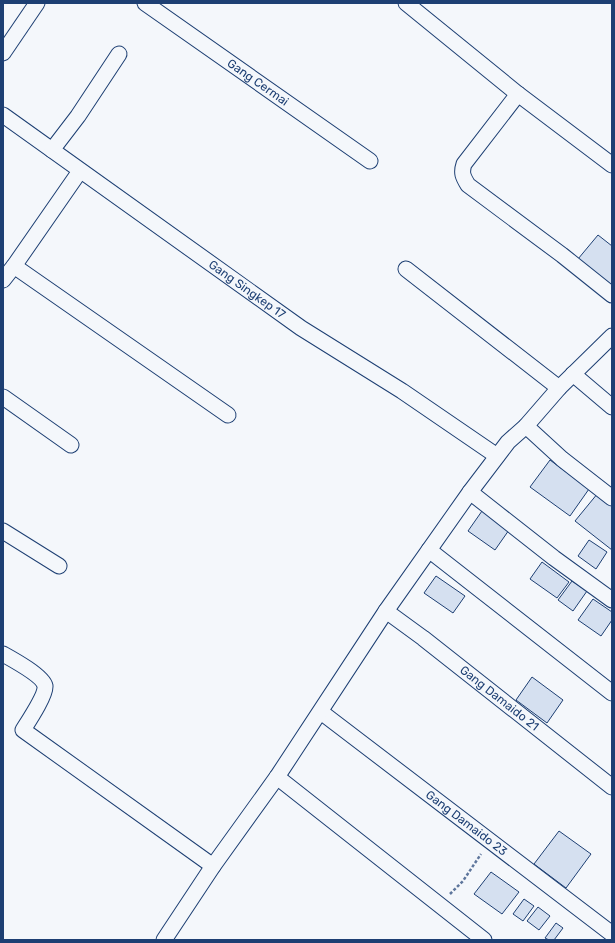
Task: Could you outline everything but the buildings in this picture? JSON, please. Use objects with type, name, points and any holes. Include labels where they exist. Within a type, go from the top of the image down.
[{"type":"street","points":[[3,53],[37,3]]},
{"type":"street","name":"Gang Cermai","points":[[145,3],[370,161]]},
{"type":"street","points":[[406,3],[518,94],[612,165]]},
{"type":"street","points":[[52,150],[78,116],[119,54]]},
{"type":"street","points":[[518,94],[464,164],[461,171],[463,177],[468,185],[556,250],[612,295]]},
{"type":"street","name":"Gang Singkep 17","points":[[3,115],[302,328],[402,391],[497,456]]},
{"type":"street","points":[[3,280],[80,171]]},
{"type":"street","points":[[14,266],[228,415]]},
{"type":"street","points":[[406,269],[559,388]]},
{"type":"street","points":[[164,940],[213,866],[277,778],[386,611],[470,492],[508,442],[526,426],[559,388],[612,336]]},
{"type":"street","points":[[573,374],[612,407]]},
{"type":"street","points":[[3,397],[71,446]]},
{"type":"street","points":[[526,426],[562,459],[612,498]]},
{"type":"street","points":[[470,492],[554,558],[612,600]]},
{"type":"street","points":[[3,531],[59,566]]},
{"type":"street","points":[[429,550],[612,693]]},
{"type":"street","name":"Gang Damaido 21","points":[[386,611],[423,638],[612,787]]},
{"type":"street","points":[[3,654],[32,672],[44,682],[44,692],[23,730],[213,866]]},
{"type":"street","name":"Gang Damaido 23","points":[[321,712],[612,934]]},
{"type":"street","points":[[277,778],[484,940]]},
{"type":"path","points":[[440,905],[463,881],[490,841]]}]
